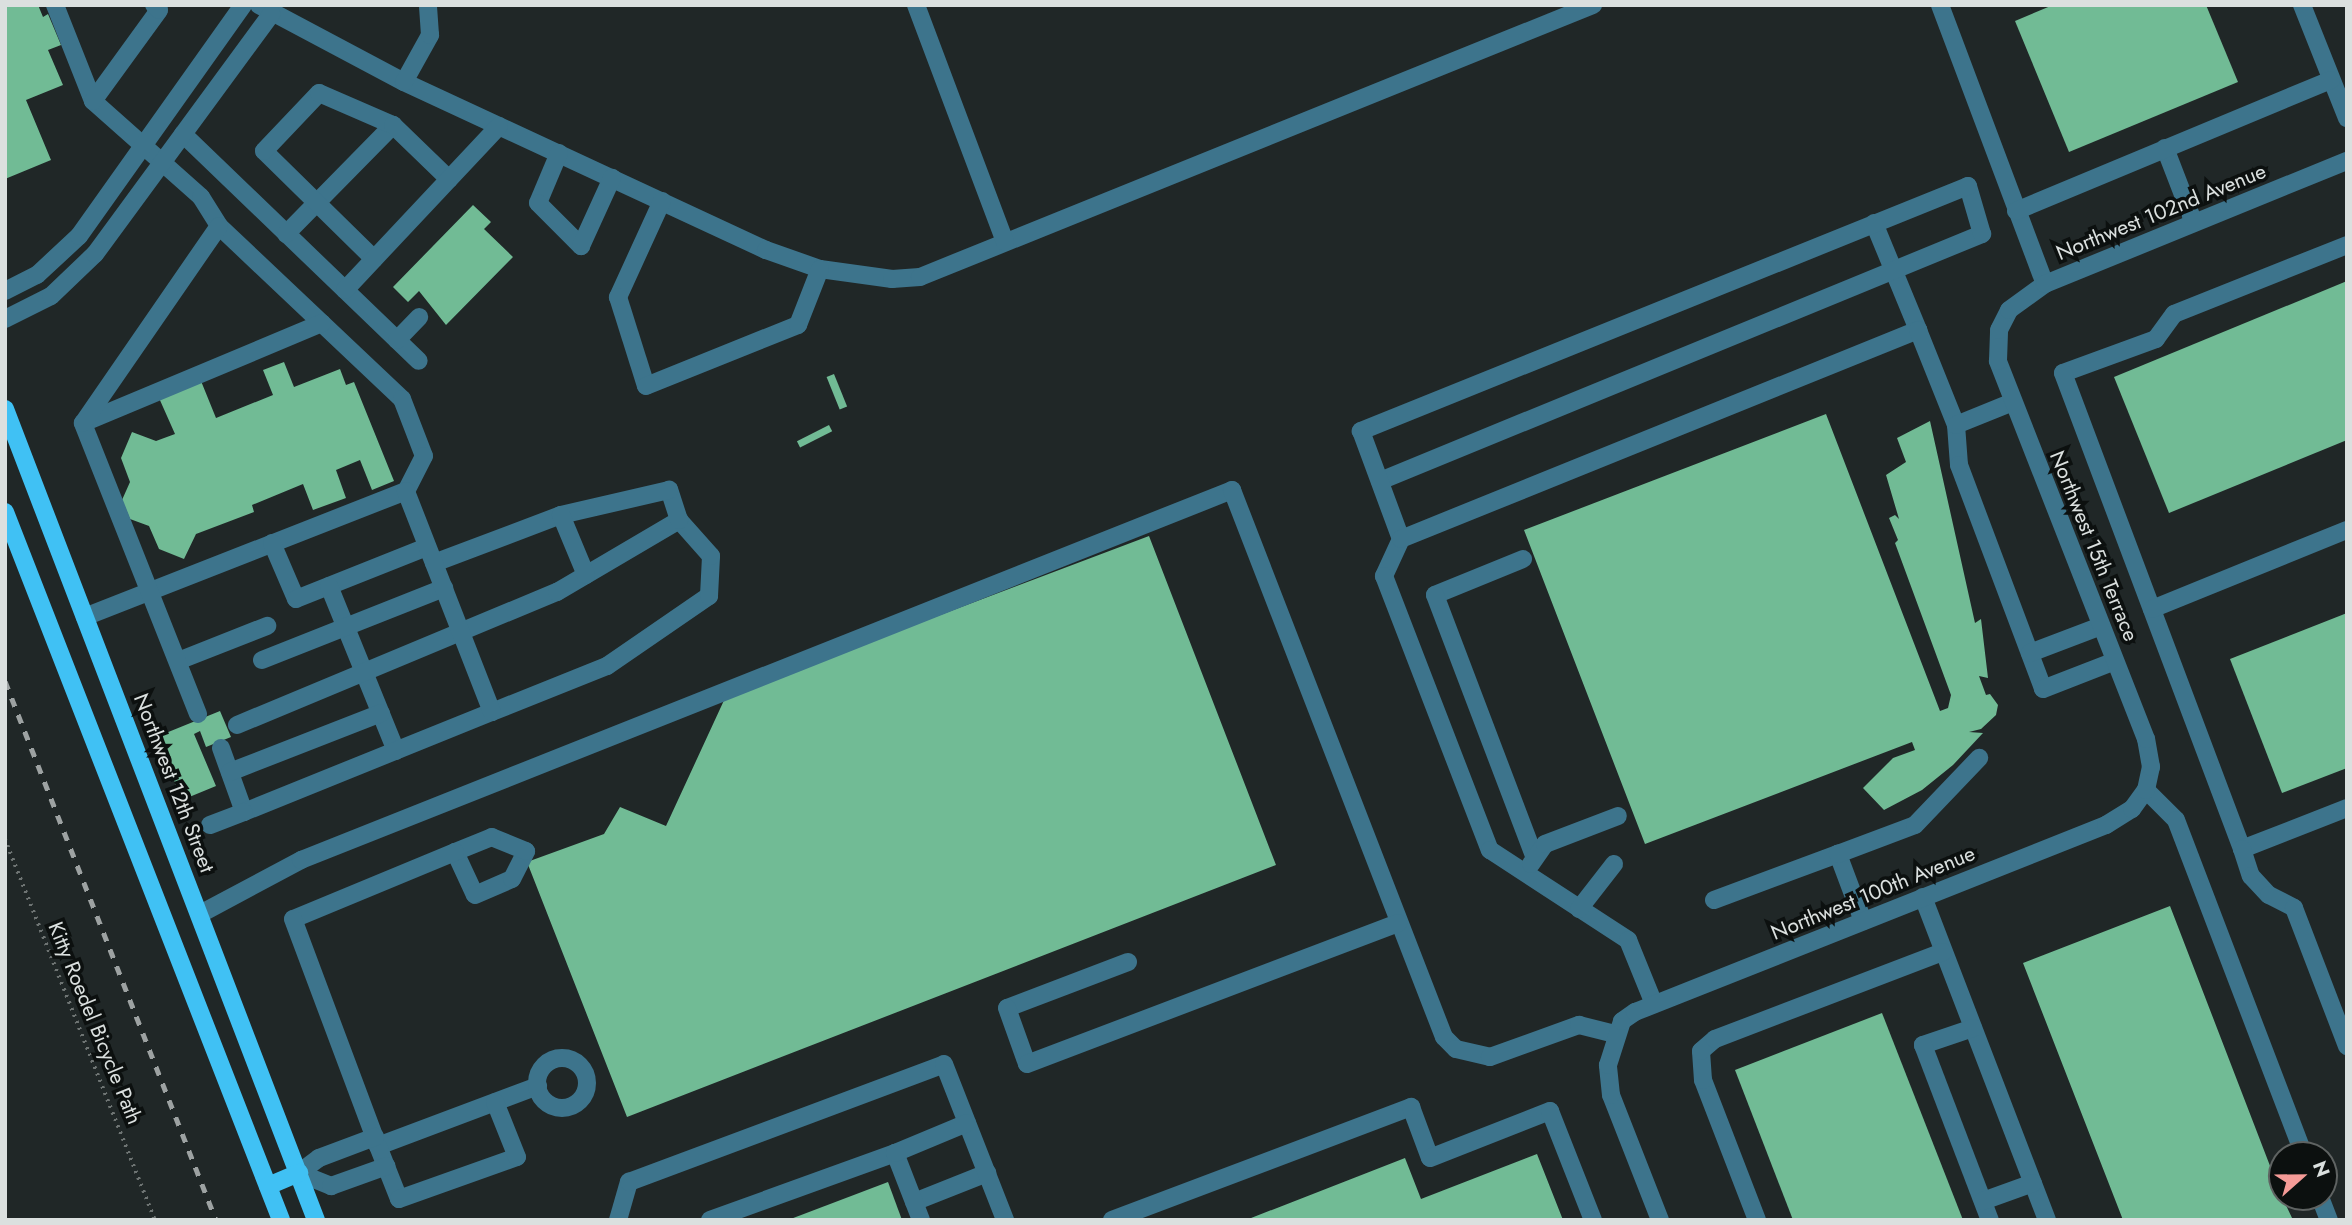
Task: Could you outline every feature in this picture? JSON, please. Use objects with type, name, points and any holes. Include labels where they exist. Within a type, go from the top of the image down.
[{"type":"main road","name":"Northwest 12th Street","points":[[5,409],[316,1220]]},
{"type":"main road","points":[[5,512],[281,1220]]},
{"type":"main road","points":[[268,1186],[299,1173]]},
{"type":"street","points":[[55,5],[93,102],[201,197],[219,226],[402,398],[424,456],[406,491],[85,617]]},
{"type":"street","points":[[93,102],[159,10],[154,5]]},
{"type":"street","points":[[5,291],[60,256],[243,5]]},
{"type":"street","points":[[404,82],[430,35],[428,5]]},
{"type":"street","points":[[916,5],[1005,242]]},
{"type":"street","points":[[5,319],[51,296],[74,279],[183,134],[265,9],[404,82],[662,201],[820,269],[892,279],[920,277],[1593,5]]},
{"type":"street","points":[[1940,5],[2045,284]]},
{"type":"street","points":[[2302,5],[2347,118]]},
{"type":"street","points":[[2016,211],[2331,80]]},
{"type":"street","points":[[374,259],[264,151],[319,93],[393,125],[449,179]]},
{"type":"street","points":[[286,234],[393,125]]},
{"type":"street","points":[[345,290],[499,126]]},
{"type":"street","points":[[183,134],[419,361]]},
{"type":"street","points":[[2165,148],[2194,223]]},
{"type":"street","points":[[559,153],[538,203],[581,246],[612,178]]},
{"type":"street","name":"Northwest 102nd Avenue","points":[[2003,319],[2016,301],[2045,284],[2347,161]]},
{"type":"street","points":[[1380,481],[1982,234],[1968,186],[1361,431],[1401,539]]},
{"type":"street","points":[[662,201],[618,297],[646,386],[798,325],[820,269]]},
{"type":"street","points":[[1874,223],[1956,425],[1959,465],[2043,689],[2115,661]]},
{"type":"street","points":[[83,423],[219,226]]},
{"type":"street","points":[[2347,245],[2174,314],[2155,339],[2063,373],[2251,876],[2269,895],[2294,908],[2347,1046]]},
{"type":"street","points":[[397,340],[419,317]]},
{"type":"street","name":"Northwest 15th Terrace","points":[[2003,319],[1997,344],[1998,361],[2149,752],[2146,790]]},
{"type":"street","points":[[83,423],[322,323]]},
{"type":"street","points":[[1654,1004],[1628,940],[1579,909],[1530,866],[1490,850],[1384,576],[1401,539],[1918,330]]},
{"type":"street","points":[[1956,425],[2013,402]]},
{"type":"street","points":[[83,423],[198,714]]},
{"type":"street","points":[[200,914],[301,860],[1231,490],[1444,1037],[1456,1049],[1490,1057],[1578,1025],[1615,1034],[1608,1065],[1611,1095],[1660,1220]]},
{"type":"street","points":[[406,491],[492,712]]},
{"type":"street","points":[[210,825],[607,666],[709,597],[711,556],[679,520],[669,491],[561,515],[329,586],[296,599],[272,543]]},
{"type":"street","points":[[561,515],[586,575]]},
{"type":"street","points":[[237,725],[461,633],[586,575],[679,520]]},
{"type":"street","points":[[2152,610],[2347,530]]},
{"type":"street","points":[[1522,559],[1435,594],[1530,866]]},
{"type":"street","points":[[329,586],[396,751]]},
{"type":"street","points":[[262,660],[444,588]]},
{"type":"street","points":[[178,661],[267,625]]},
{"type":"street","points":[[2030,653],[2101,626]]},
{"type":"street","points":[[230,772],[381,713]]},
{"type":"street","points":[[221,748],[244,812]]},
{"type":"street","points":[[1714,900],[1915,825],[1979,758]]},
{"type":"street","points":[[2146,790],[2176,820],[2299,1141]]},
{"type":"street","name":"Northwest 100th Avenue","points":[[1615,1034],[1628,1016],[1654,1004],[2120,819],[2146,790]]},
{"type":"street","points":[[2242,849],[2347,808]]},
{"type":"street","points":[[1530,866],[1545,844],[1618,816]]},
{"type":"street","points":[[455,852],[293,919],[399,1199],[517,1157],[495,1102]]},
{"type":"street","points":[[1839,854],[1863,921]]},
{"type":"street","points":[[1579,909],[1614,864]]},
{"type":"street","points":[[1923,897],[2047,1220]]},
{"type":"street","points":[[1128,962],[1007,1008],[1027,1064],[1398,923]]},
{"type":"street","points":[[1757,1220],[1703,1080],[1701,1051],[1715,1039],[1944,952]]},
{"type":"street","points":[[1973,1028],[1923,1045],[1990,1220]]},
{"type":"street","points":[[618,1220],[629,1182],[944,1064],[1005,1220]]},
{"type":"street","points":[[299,1173],[319,1158],[377,1142],[538,1086]]},
{"type":"street","points":[[1112,1220],[1411,1107],[1430,1158],[1550,1111],[1593,1220]]},
{"type":"street","points":[[710,1220],[741,1215],[967,1123]]},
{"type":"street","points":[[895,1153],[921,1220]]},
{"type":"street","points":[[299,1173],[331,1186],[387,1166]]},
{"type":"street","points":[[914,1202],[986,1173]]},
{"type":"street","points":[[1983,1201],[2032,1183]]},
{"type":"path","name":"Kitty Roedel Bicycle Path","points":[[5,839],[155,1220]]},
{"type":"building","points":[[5,5],[38,5],[43,17],[48,14],[61,45],[48,50],[63,85],[26,100],[51,160],[5,179]]},
{"type":"building","points":[[2053,5],[2206,5],[2238,82],[2069,152],[2015,21]]},
{"type":"building","points":[[473,205],[491,222],[484,229],[513,257],[446,325],[419,291],[408,302],[393,287]]},
{"type":"building","points":[[2347,281],[2347,440],[2169,513],[2114,377]]},
{"type":"building","points":[[284,362],[294,387],[340,369],[346,385],[354,382],[394,481],[372,490],[360,460],[336,470],[346,498],[313,510],[303,484],[252,505],[254,512],[196,534],[184,559],[159,549],[149,526],[130,519],[122,500],[130,482],[121,458],[132,432],[156,441],[175,434],[159,398],[201,381],[216,418],[273,395],[263,370]]},
{"type":"building","points":[[834,374],[847,406],[840,409],[827,377]]},
{"type":"building","points":[[1826,414],[1940,711],[1948,708],[1951,695],[1895,543],[1898,540],[1889,518],[1895,515],[1899,519],[1886,475],[1906,462],[1897,438],[1930,421],[1975,623],[1981,619],[1988,678],[1979,676],[1986,695],[1990,694],[1998,705],[1996,715],[1981,729],[1969,732],[1983,733],[1953,765],[1922,790],[1884,810],[1863,788],[1893,758],[1915,750],[1912,742],[1645,844],[1524,530]]},
{"type":"building","points":[[829,425],[832,431],[800,448],[797,441]]},
{"type":"building","points":[[1149,536],[1276,865],[627,1117],[527,862],[604,834],[620,807],[666,826],[726,696]]},
{"type":"building","points":[[2347,613],[2347,768],[2282,793],[2230,659]]},
{"type":"building","points":[[220,711],[231,737],[206,747],[200,731],[194,734],[216,786],[182,800],[156,737]]},
{"type":"building","points":[[2170,906],[2268,1161],[2268,1211],[2289,1211],[2293,1220],[2123,1220],[2023,963]]},
{"type":"building","points":[[1882,1013],[1963,1220],[1793,1220],[1735,1070]]},
{"type":"building","points":[[1537,1154],[1563,1220],[1246,1220],[1405,1158],[1421,1199]]},
{"type":"building","points":[[888,1182],[902,1220],[788,1220]]},
{"type":"railway","points":[[5,681],[216,1220]]}]
